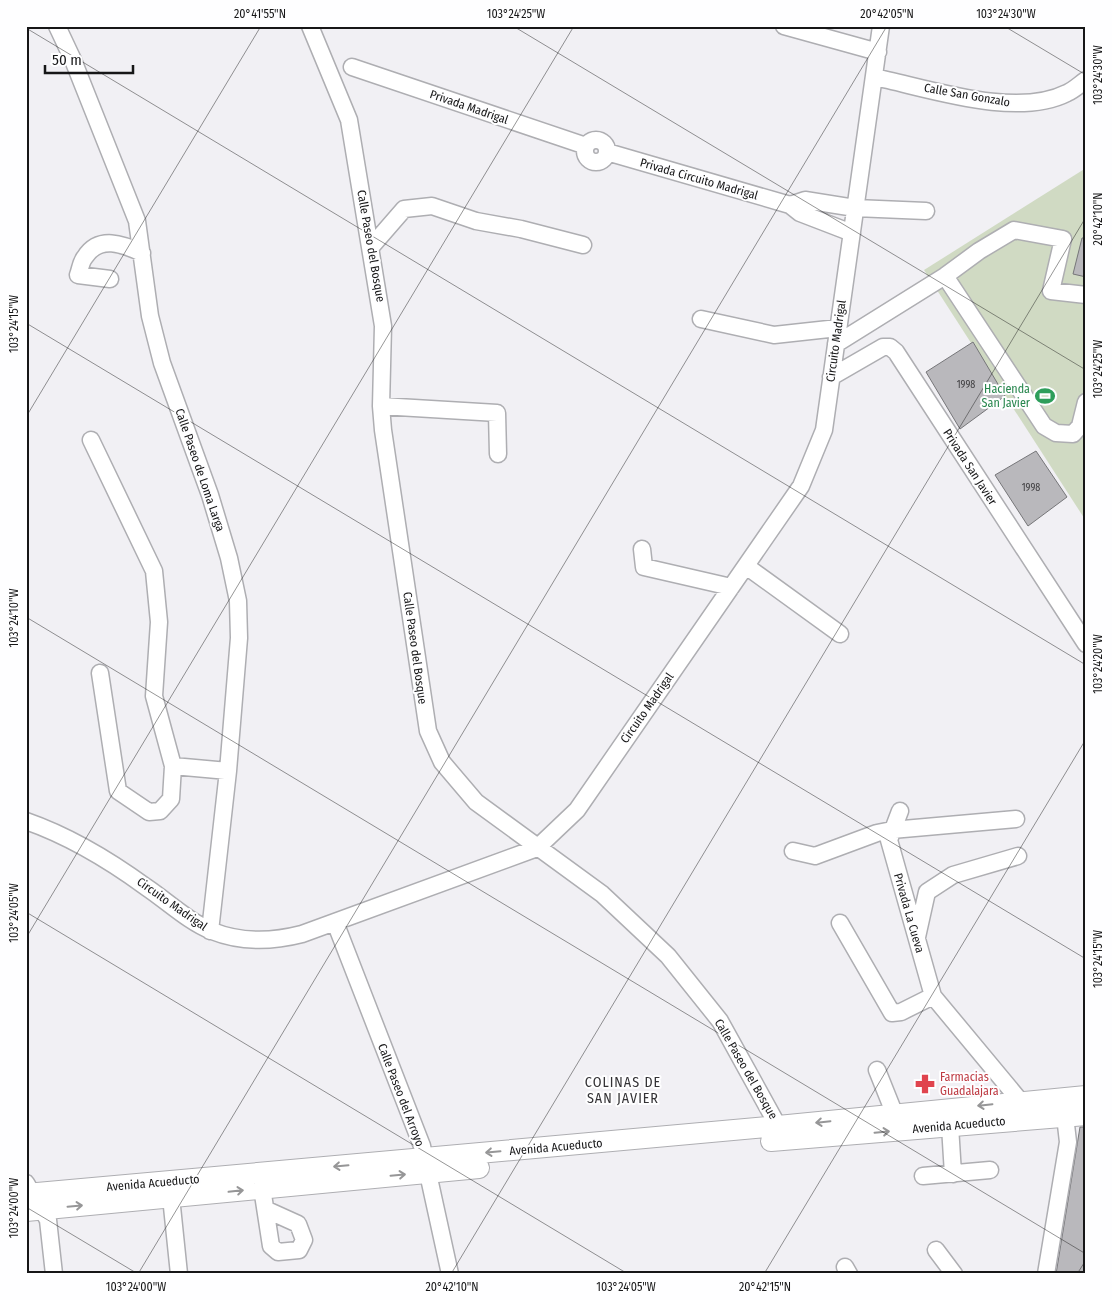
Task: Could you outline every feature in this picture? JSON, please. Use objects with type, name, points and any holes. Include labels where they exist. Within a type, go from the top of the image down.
[{"type":"main road","name":"Avenida Acueducto","points":[[31,1198],[426,1166],[780,1133],[950,1126],[1042,1109],[1086,1096]]},
{"type":"main road","name":"Avenida Acueducto","points":[[780,1133],[895,1114],[1021,1102],[1065,1116],[1086,1114]]},
{"type":"main road","name":"Avenida Acueducto","points":[[31,1198],[170,1197],[262,1188],[426,1166]]},
{"type":"street","name":"Calle Paseo de Loma Larga","points":[[57,26],[73,60],[137,222],[150,316],[162,363],[215,513],[229,558],[238,601],[239,638],[228,771],[210,931]]},
{"type":"street","name":"Calle Paseo del Bosque","points":[[310,26],[349,120],[371,247],[383,326],[381,406],[428,731],[442,762],[476,802],[602,894],[634,922],[673,962],[720,1021],[780,1133]]},
{"type":"street","points":[[784,26],[878,52]]},
{"type":"street","name":"Circuito Madrigal","points":[[26,820],[82,846],[115,866],[210,931],[250,941],[277,941],[335,922],[537,848],[577,810],[801,486],[824,430],[881,26]]},
{"type":"street","name":"Privada Madrigal","points":[[352,67],[586,146],[586,155],[593,161],[602,160],[607,152]]},
{"type":"street","name":"Calle San Gonzalo","points":[[874,77],[1006,104],[1034,103],[1067,94],[1086,80]]},
{"type":"street","name":"Privada Circuito Madrigal","points":[[607,152],[790,206],[800,213],[852,233]]},
{"type":"street","name":"Privada Circuito Madrigal","points":[[790,206],[805,200],[855,208],[926,211]]},
{"type":"street","points":[[371,247],[404,209],[432,206],[476,221],[521,229],[583,245]]},
{"type":"street","points":[[700,319],[774,335],[837,336],[945,276],[1014,230],[1063,239],[1051,291],[1086,296]]},
{"type":"street","points":[[110,279],[78,275],[85,256],[101,244],[120,243],[142,253]]},
{"type":"street","points":[[945,276],[1044,426],[1056,433],[1073,434],[1080,426],[1086,402]]},
{"type":"street","name":"Privada San Javier","points":[[831,377],[883,346],[890,347],[896,352],[1086,644]]},
{"type":"street","points":[[381,406],[497,413],[498,454]]},
{"type":"street","points":[[91,440],[154,570],[159,622],[154,696],[173,766],[171,799],[160,811],[149,812],[118,791],[100,673]]},
{"type":"street","points":[[642,549],[644,567],[731,587]]},
{"type":"street","points":[[746,566],[840,634]]},
{"type":"street","points":[[173,766],[228,771]]},
{"type":"street","name":"Privada La Cueva","points":[[900,811],[889,840],[933,996],[1021,1102]]},
{"type":"street","points":[[793,851],[815,856],[877,833],[892,830],[1016,819]]},
{"type":"street","points":[[916,939],[927,892],[953,875],[1018,856]]},
{"type":"street","name":"Calle Paseo del Arroyo","points":[[335,922],[422,1146],[450,1274]]},
{"type":"street","points":[[840,923],[892,1013],[901,1012],[933,996]]},
{"type":"street","points":[[877,1070],[895,1114]]},
{"type":"street","points":[[1046,1274],[1068,1142],[1065,1116]]},
{"type":"street","points":[[950,1126],[954,1174]]},
{"type":"street","points":[[923,1176],[990,1170]]},
{"type":"street","points":[[262,1188],[267,1210]]},
{"type":"street","points":[[170,1197],[179,1274]]},
{"type":"street","points":[[31,1198],[48,1220],[54,1274]]},
{"type":"street","points":[[936,1250],[954,1274]]},
{"type":"green space","name":"Hacienda San Javier","points":[[1086,168],[1086,521],[924,270]]},
{"type":"building","points":[[1082,238],[1086,238],[1086,277],[1073,274]]},
{"type":"building","points":[[973,342],[1005,396],[960,429],[926,372]]},
{"type":"building","points":[[1036,451],[1067,497],[1028,526],[995,475]]},
{"type":"building","points":[[1080,1127],[1086,1127],[1086,1274],[1056,1274]]},
{"type":"place","name":"Hacienda San Javier","points":[[1045,396]]},
{"type":"place","name":"Farmacias Guadalajara","points":[[925,1084]]},
{"type":"district","name":"COLINAS DE SAN JAVIER","points":[[623,1090]]}]
